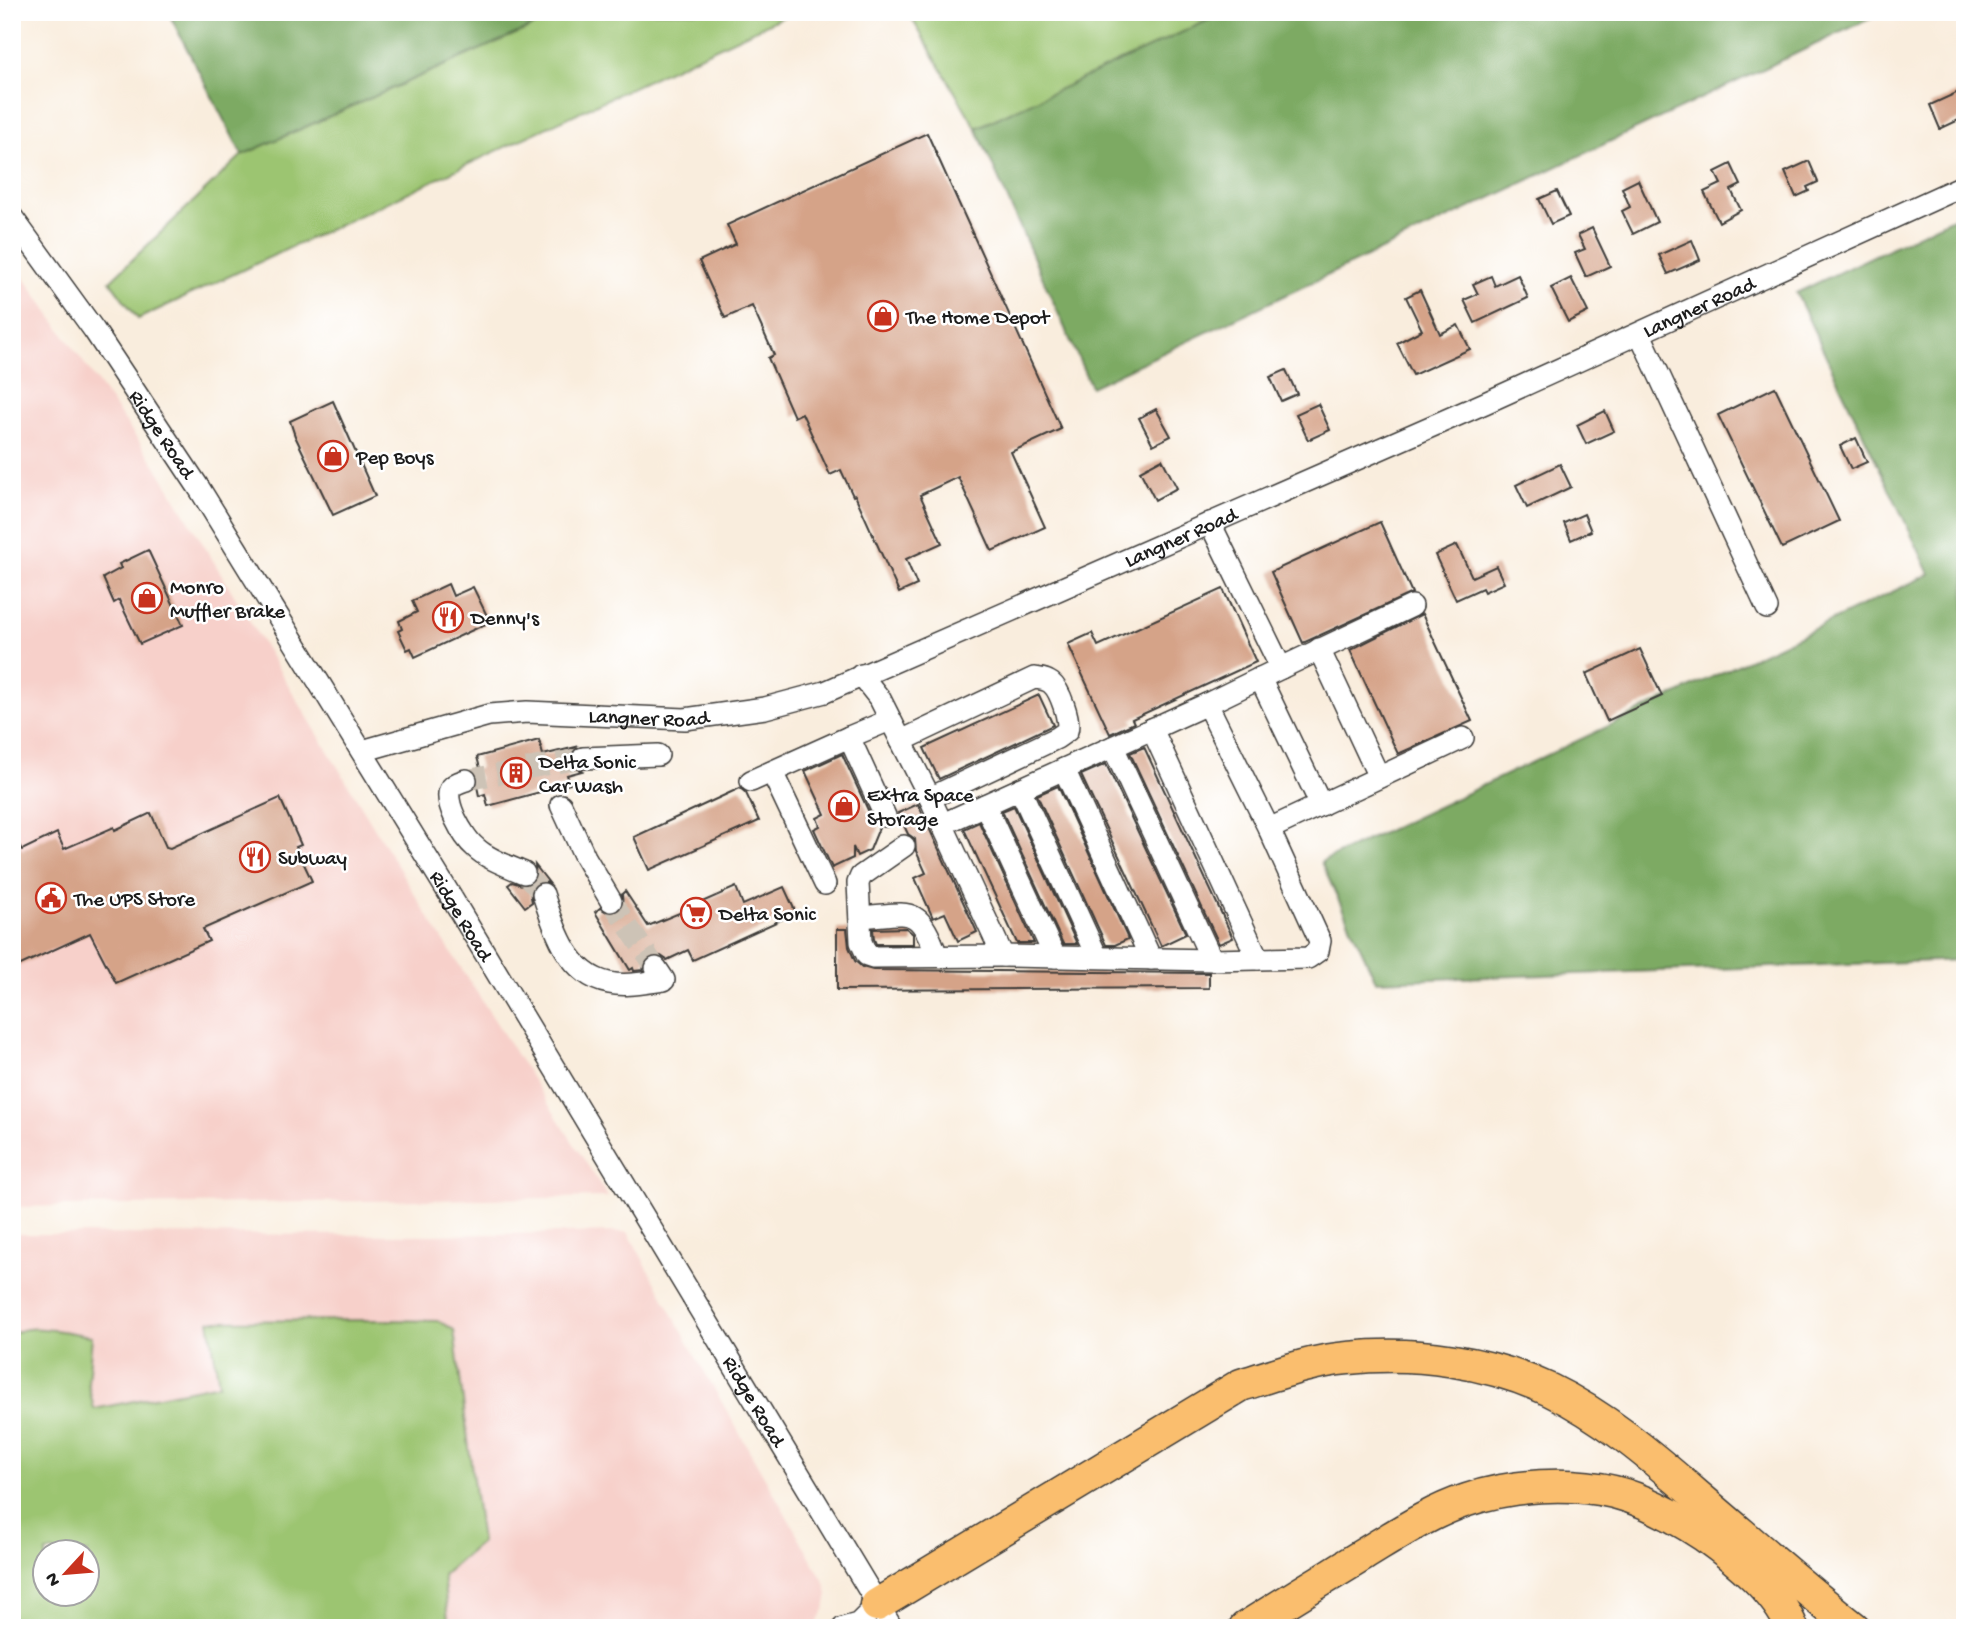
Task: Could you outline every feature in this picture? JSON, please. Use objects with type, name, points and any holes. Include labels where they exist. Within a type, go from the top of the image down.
[{"type":"highway","points":[[865,1622],[1241,1385],[1301,1366],[1348,1358],[1412,1357],[1465,1362],[1503,1372],[1550,1391],[1598,1418],[1643,1450],[1854,1628]]},
{"type":"highway","points":[[1245,1628],[1407,1528],[1466,1500],[1520,1487],[1565,1487],[1614,1492],[1676,1516],[1718,1546],[1754,1578],[1786,1612],[1792,1628]]},
{"type":"street","name":"Langner Road","points":[[362,751],[489,715],[527,712],[685,719],[729,714],[803,699],[1640,334],[1965,185]]},
{"type":"street","name":"Ridge Road","points":[[12,217],[134,388],[362,751],[674,1267],[865,1622]]},
{"type":"street","points":[[1640,334],[1767,608]]},
{"type":"street","points":[[1210,523],[1281,668]]},
{"type":"street","points":[[943,824],[1207,704],[1412,606]]},
{"type":"street","points":[[1320,649],[1379,777]]},
{"type":"street","points":[[861,675],[880,699],[943,824],[1003,956]]},
{"type":"street","points":[[901,741],[1034,678],[1049,681],[1055,687],[1069,719],[1067,731],[1058,738],[930,798]]},
{"type":"street","points":[[1260,678],[1321,805]]},
{"type":"street","points":[[904,846],[862,876],[858,883],[861,942],[867,955],[873,957],[1003,956],[1212,960],[1308,958],[1318,951],[1320,941],[1269,829],[1207,704]]},
{"type":"street","points":[[751,781],[890,720]]},
{"type":"street","points":[[1152,729],[1258,959]]},
{"type":"street","points":[[849,737],[886,816]]},
{"type":"street","points":[[1269,829],[1463,738]]},
{"type":"street","points":[[1113,747],[1212,960]]},
{"type":"street","points":[[583,758],[658,755]]},
{"type":"street","points":[[1064,769],[1152,959]]},
{"type":"street","points":[[772,772],[825,884]]},
{"type":"street","points":[[466,780],[453,786],[449,794],[453,813],[463,832],[476,849],[524,873]]},
{"type":"street","points":[[1020,789],[1097,957]]},
{"type":"street","points":[[561,805],[584,857],[611,901]]},
{"type":"street","points":[[985,805],[1055,957]]},
{"type":"street","points":[[543,894],[556,935],[575,962],[594,978],[628,985],[664,980],[656,968]]},
{"type":"street","points":[[860,917],[906,914],[917,917],[930,935],[937,956]]},
{"type":"shaded area","points":[[12,260],[156,466],[424,910],[608,1197],[12,1207]]},
{"type":"shaded area","points":[[628,1232],[825,1583],[828,1594],[825,1609],[811,1628],[12,1628],[12,1234],[435,1235]]},
{"type":"green space","points":[[168,12],[565,12],[242,155]]},
{"type":"green space","points":[[565,12],[793,12],[138,319],[110,281],[242,155]]},
{"type":"green space","points":[[908,12],[1226,12],[976,128]]},
{"type":"green space","points":[[1226,12],[1884,12],[1091,387],[976,128]]},
{"type":"green space","points":[[1965,212],[1965,960],[1376,981],[1321,862],[1930,574],[1796,293]]},
{"type":"green space","points":[[209,1321],[438,1321],[454,1330],[481,1542],[443,1575],[449,1628],[12,1628],[12,1335],[19,1331],[38,1329],[92,1336],[88,1383],[94,1409],[219,1384]]},
{"type":"building","points":[[1965,89],[1965,117],[1940,129],[1930,105]]},
{"type":"building","name":"The Home Depot","points":[[927,133],[1061,429],[1011,452],[1045,527],[992,551],[958,477],[920,495],[942,543],[906,559],[917,585],[899,593],[841,470],[830,475],[802,413],[794,417],[768,358],[774,355],[752,306],[725,318],[699,261],[736,244],[727,225]]},
{"type":"building","points":[[1809,161],[1818,182],[1807,187],[1809,191],[1796,197],[1785,172]]},
{"type":"building","points":[[1731,164],[1741,185],[1731,190],[1741,210],[1719,222],[1704,192],[1721,184],[1715,172]]},
{"type":"building","points":[[1638,180],[1657,222],[1633,234],[1622,211],[1630,207],[1622,188]]},
{"type":"building","points":[[1557,191],[1569,216],[1551,224],[1539,199]]},
{"type":"building","points":[[1592,228],[1610,266],[1586,277],[1575,253],[1585,249],[1578,235]]},
{"type":"building","points":[[1692,240],[1700,260],[1668,274],[1659,255]]},
{"type":"building","points":[[1518,275],[1528,298],[1475,323],[1464,300],[1478,294],[1473,284],[1491,276],[1495,286]]},
{"type":"building","points":[[1571,278],[1588,312],[1568,322],[1551,288]]},
{"type":"building","points":[[1420,290],[1440,334],[1458,325],[1470,349],[1413,375],[1397,343],[1422,330],[1406,297]]},
{"type":"building","points":[[1286,370],[1297,394],[1281,401],[1270,377]]},
{"type":"building","points":[[1775,387],[1839,521],[1782,548],[1718,415]]},
{"type":"building","points":[[333,401],[375,496],[333,515],[290,421]]},
{"type":"building","points":[[1318,404],[1330,430],[1308,440],[1296,414]]},
{"type":"building","points":[[1156,409],[1171,436],[1153,445],[1139,418]]},
{"type":"building","points":[[1605,411],[1614,431],[1586,444],[1577,425]]},
{"type":"building","points":[[1856,438],[1867,462],[1851,469],[1840,446]]},
{"type":"building","points":[[1162,459],[1177,488],[1155,500],[1140,471]]},
{"type":"building","points":[[1560,464],[1571,487],[1527,508],[1516,485]]},
{"type":"building","points":[[1584,514],[1591,531],[1571,540],[1564,523]]},
{"type":"building","points":[[1380,522],[1412,593],[1303,643],[1271,572]]},
{"type":"building","points":[[1457,545],[1472,577],[1496,566],[1504,583],[1484,592],[1482,588],[1456,600],[1435,555]]},
{"type":"building","points":[[148,550],[183,625],[140,644],[119,600],[114,603],[103,578],[121,568],[119,564]]},
{"type":"building","name":"Denny's","points":[[448,584],[453,596],[473,587],[490,622],[415,657],[411,648],[407,650],[398,631],[402,629],[399,621],[417,612],[412,601]]},
{"type":"building","points":[[1223,589],[1256,662],[1132,719],[1134,723],[1110,734],[1068,644],[1092,633],[1098,646]]},
{"type":"building","points":[[1422,614],[1472,721],[1398,754],[1350,650]]},
{"type":"building","points":[[1640,649],[1662,696],[1607,721],[1586,674]]},
{"type":"building","points":[[1039,695],[1053,725],[939,779],[924,748]]},
{"type":"building","name":"Delta Sonic Car Wash","points":[[539,740],[543,755],[576,747],[570,759],[572,766],[582,771],[567,775],[570,784],[488,806],[485,794],[479,796],[479,777],[474,770],[480,768],[477,757]]},
{"type":"building","points":[[1144,747],[1233,938],[1219,944],[1130,753]]},
{"type":"building","points":[[842,754],[873,821],[879,828],[870,850],[857,856],[853,847],[853,858],[832,868],[814,829],[820,826],[817,818],[825,814],[805,771]]},
{"type":"building","points":[[1106,764],[1186,934],[1161,946],[1081,775]]},
{"type":"building","points":[[1058,786],[1128,939],[1115,945],[1106,945],[1037,795]]},
{"type":"building","points":[[740,788],[746,793],[759,821],[649,870],[634,837]]},
{"type":"building","points":[[280,798],[301,845],[296,847],[312,881],[203,929],[209,941],[116,983],[90,933],[12,969],[12,833],[22,850],[57,833],[64,849],[151,813],[166,847],[170,848]]},
{"type":"building","points":[[918,804],[977,932],[958,941],[945,913],[933,918],[915,878],[926,873],[916,851],[915,839],[908,834],[898,813]]},
{"type":"building","points":[[1014,806],[1077,944],[1063,944],[1002,811]]},
{"type":"building","points":[[979,822],[1034,943],[1017,943],[964,829]]},
{"type":"building","points":[[535,865],[549,883],[540,881],[534,885],[530,892],[532,902],[525,907],[508,885],[512,882],[525,886],[531,884],[536,877]]},
{"type":"building","points":[[736,887],[743,905],[784,887],[796,913],[693,960],[688,950],[667,960],[654,955],[645,962],[643,970],[630,970],[595,912],[600,908],[610,914],[618,912],[623,907],[622,894],[625,891],[648,926],[682,912],[681,909],[699,901],[700,903]]},
{"type":"building","points":[[906,928],[913,934],[913,944],[876,944],[873,929]]},
{"type":"building","points":[[837,929],[847,929],[849,947],[855,961],[862,967],[873,970],[1209,973],[1209,988],[837,990]]},
{"type":"tunnel","points":[[466,780],[583,758]]},
{"type":"tunnel","points":[[524,873],[543,894]]},
{"type":"tunnel","points":[[611,901],[656,968]]},
{"type":"place","name":"The Home Depot","points":[[883,316]]},
{"type":"place","name":"Pep Boys","points":[[333,456]]},
{"type":"place","name":"Monro Muffler Brake","points":[[147,598]]},
{"type":"place","name":"Denny's","points":[[448,617]]},
{"type":"place","name":"Delta Sonic Car Wash","points":[[516,773]]},
{"type":"place","name":"Extra Space Storage","points":[[844,806]]},
{"type":"place","name":"Subway","points":[[255,857]]},
{"type":"place","name":"The UPS Store","points":[[51,898]]},
{"type":"place","name":"Delta Sonic","points":[[696,913]]}]
